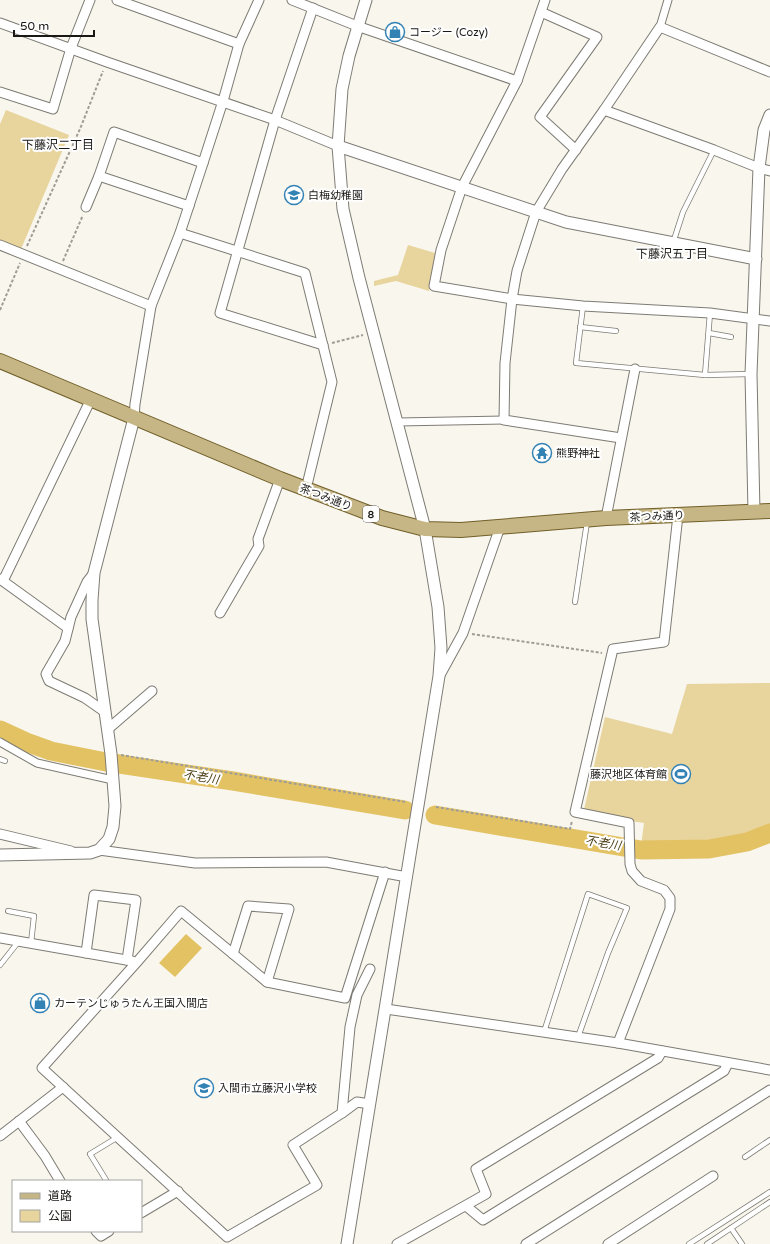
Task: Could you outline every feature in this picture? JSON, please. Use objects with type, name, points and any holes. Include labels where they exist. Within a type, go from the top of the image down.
[{"type":"main road","name":"茶つみ通り","points":[[0,361],[280,479],[382,518],[425,529],[461,530],[606,518],[770,511]]},
{"type":"street","points":[[0,92],[53,109],[71,48],[90,0]]},
{"type":"street","points":[[117,0],[239,44]]},
{"type":"street","points":[[99,850],[109,839],[113,827],[115,806],[108,729],[92,619],[94,573],[134,418],[151,306],[180,233],[223,101],[239,44],[259,0]]},
{"type":"street","points":[[292,0],[357,26],[516,81]]},
{"type":"street","points":[[347,1244],[439,676],[440,648],[438,607],[425,529],[343,208],[338,146],[342,89],[357,26],[366,0]]},
{"type":"street","points":[[545,0],[516,81],[462,187],[441,250],[434,286],[512,299],[583,306],[710,313],[770,321]]},
{"type":"street","points":[[504,420],[505,362],[512,299],[518,271],[536,212],[562,169],[660,28],[668,0]]},
{"type":"street","points":[[313,8],[274,120],[220,313],[324,345]]},
{"type":"street","points":[[541,12],[598,37],[540,117],[576,150]]},
{"type":"street","points":[[0,22],[107,62],[223,101],[338,146],[566,222],[756,259]]},
{"type":"street","points":[[660,28],[770,72]]},
{"type":"street","points":[[604,110],[770,171]]},
{"type":"street","points":[[754,511],[751,374],[759,168],[764,130],[770,115]]},
{"type":"street","points":[[86,207],[99,176],[114,132],[203,163]]},
{"type":"street","points":[[99,176],[189,206]]},
{"type":"street","points":[[180,233],[305,273],[332,382],[306,489]]},
{"type":"street","points":[[0,245],[151,306]]},
{"type":"street","points":[[606,518],[635,368]]},
{"type":"street","points":[[68,628],[2,580],[91,399]]},
{"type":"street","points":[[398,422],[504,420],[621,438]]},
{"type":"street","points":[[220,613],[259,546],[258,539],[280,479]]},
{"type":"street","points":[[618,1043],[670,909],[670,898],[664,890],[641,881],[632,871],[630,864],[629,823],[575,812],[613,649],[664,642],[678,515]]},
{"type":"street","points":[[439,676],[463,633],[500,527]]},
{"type":"street","points":[[94,573],[87,582],[71,617],[65,641],[46,674],[49,681],[85,698],[105,712]]},
{"type":"street","points":[[108,729],[152,691]]},
{"type":"street","points":[[0,742],[37,763],[113,780]]},
{"type":"street","points":[[0,834],[79,853]]},
{"type":"street","points":[[0,855],[90,853],[99,850],[195,863],[326,862],[407,877]]},
{"type":"street","points":[[370,1104],[357,1102],[293,1145],[317,1185],[227,1237],[42,1068],[138,962],[181,911],[267,982],[345,998],[385,872]]},
{"type":"street","points":[[86,953],[94,895],[136,900],[127,960]]},
{"type":"street","points":[[233,954],[248,906],[289,909],[267,982]]},
{"type":"street","points":[[0,938],[138,962]]},
{"type":"street","points":[[342,1113],[350,1027],[357,995],[370,969]]},
{"type":"street","points":[[386,1009],[618,1043],[770,1070]]},
{"type":"street","points":[[397,1244],[486,1194],[476,1169],[658,1058],[662,1051]]},
{"type":"street","points":[[466,1206],[483,1220],[724,1071],[728,1063]]},
{"type":"street","points":[[0,1136],[63,1087]]},
{"type":"street","points":[[526,1244],[770,1090]]},
{"type":"street","points":[[19,1121],[59,1180]]},
{"type":"street","points":[[608,1244],[619,1241],[713,1176]]},
{"type":"street","points":[[142,1212],[178,1192]]},
{"type":"street","points":[[97,1232],[101,1236],[107,1232]]},
{"type":"lane","points":[[673,243],[683,212],[714,150]]},
{"type":"lane","points":[[583,306],[576,363],[705,375],[751,374]]},
{"type":"lane","points":[[705,375],[710,313]]},
{"type":"lane","points":[[580,327],[616,331]]},
{"type":"lane","points":[[708,334],[731,337]]},
{"type":"lane","points":[[575,602],[587,520]]},
{"type":"lane","points":[[0,759],[5,761]]},
{"type":"lane","points":[[544,1032],[588,894],[627,908],[608,953],[578,1037]]},
{"type":"lane","points":[[8,911],[34,916],[31,943]]},
{"type":"lane","points":[[0,965],[19,941]]},
{"type":"lane","points":[[106,1180],[90,1154],[118,1136]]},
{"type":"lane","points":[[745,1156],[770,1140]]},
{"type":"lane","points":[[689,1244],[770,1192]]},
{"type":"lane","points":[[707,1244],[770,1202]]},
{"type":"lane","points":[[731,1228],[742,1244]]},
{"type":"path","points":[[0,310],[80,129],[107,62]]},
{"type":"path","points":[[60,269],[86,207]]},
{"type":"path","points":[[324,345],[374,332]]},
{"type":"path","points":[[463,633],[612,655]]},
{"type":"path","points":[[111,754],[406,802]]},
{"type":"path","points":[[436,807],[570,829],[575,812]]},
{"type":"green space","points":[[6,110],[69,135],[19,254],[0,243],[0,124]]},
{"type":"green space","points":[[408,245],[435,253],[429,291],[396,281],[374,286],[374,281],[398,275]]},
{"type":"green space","name":"藤沢地区体育館","points":[[770,683],[770,829],[703,847],[641,846],[644,823],[583,814],[605,717],[672,734],[687,684]]},
{"type":"shaded area","points":[[186,934],[202,948],[175,977],[159,963]]},
{"type":"waterway","name":"不老川","points":[[0,730],[51,751],[106,762],[233,781],[405,810]]},
{"type":"waterway","name":"不老川","points":[[435,815],[641,850],[709,849],[747,842],[770,833]]},
{"type":"place","name":"コージー (Cozy)","points":[[395,32]]},
{"type":"place","name":"白梅幼稚園","points":[[294,195]]},
{"type":"place","name":"熊野神社","points":[[542,453]]},
{"type":"place","name":"藤沢地区体育館","points":[[681,774]]},
{"type":"place","name":"カーテンじゅうたん王国入間店","points":[[40,1003]]},
{"type":"place","name":"入間市立藤沢小学校","points":[[204,1088]]},
{"type":"district","name":"下藤沢二丁目","points":[[58,145]]},
{"type":"district","name":"下藤沢五丁目","points":[[672,254]]}]
